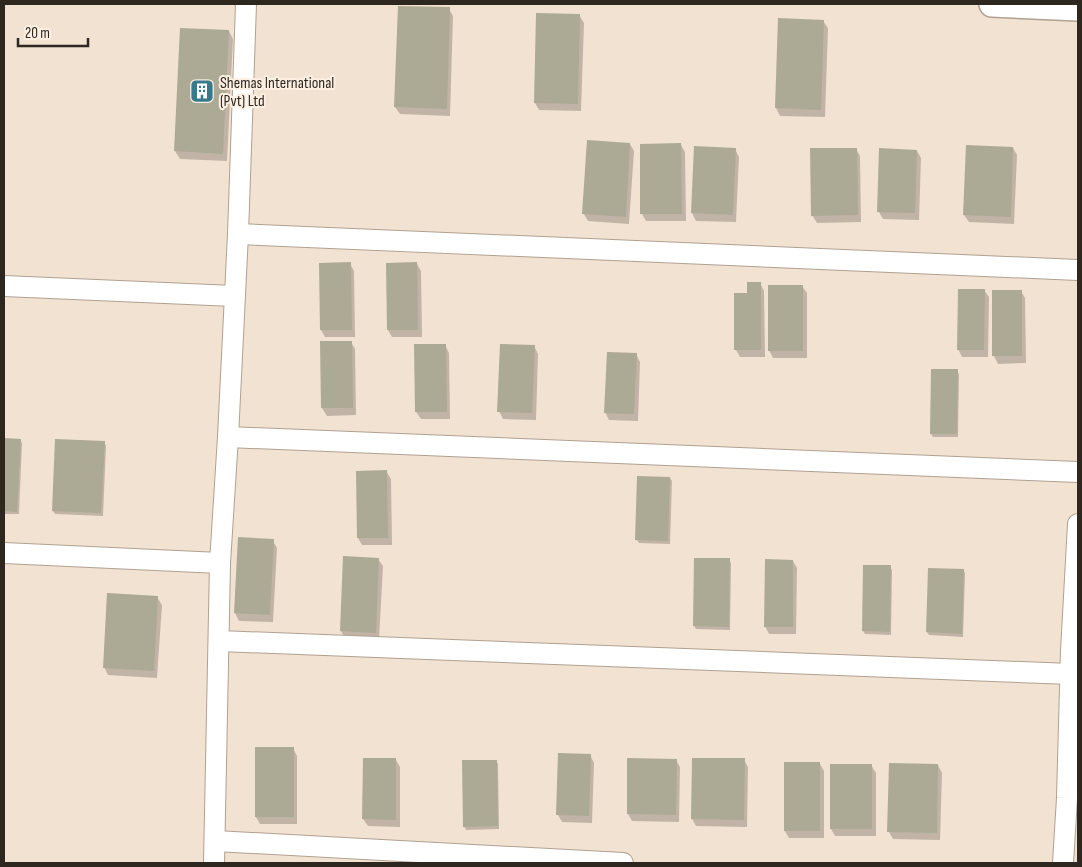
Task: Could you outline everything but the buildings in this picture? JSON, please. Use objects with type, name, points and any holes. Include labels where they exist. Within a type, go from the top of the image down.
[{"type":"street","points":[[214,863],[220,564],[238,234],[246,4]]},
{"type":"street","points":[[992,4],[1078,8]]},
{"type":"street","points":[[238,234],[1078,270]]},
{"type":"street","points":[[4,286],[234,296]]},
{"type":"street","points":[[228,437],[1078,472]]},
{"type":"street","points":[[1063,863],[1072,798],[1071,674],[1075,651],[1078,524]]},
{"type":"street","points":[[4,553],[220,564]]},
{"type":"street","points":[[219,641],[1071,674]]},
{"type":"street","points":[[215,841],[623,863]]},
{"type":"place","name":"Shemas International (Pvt) Ltd","points":[[202,91]]}]
